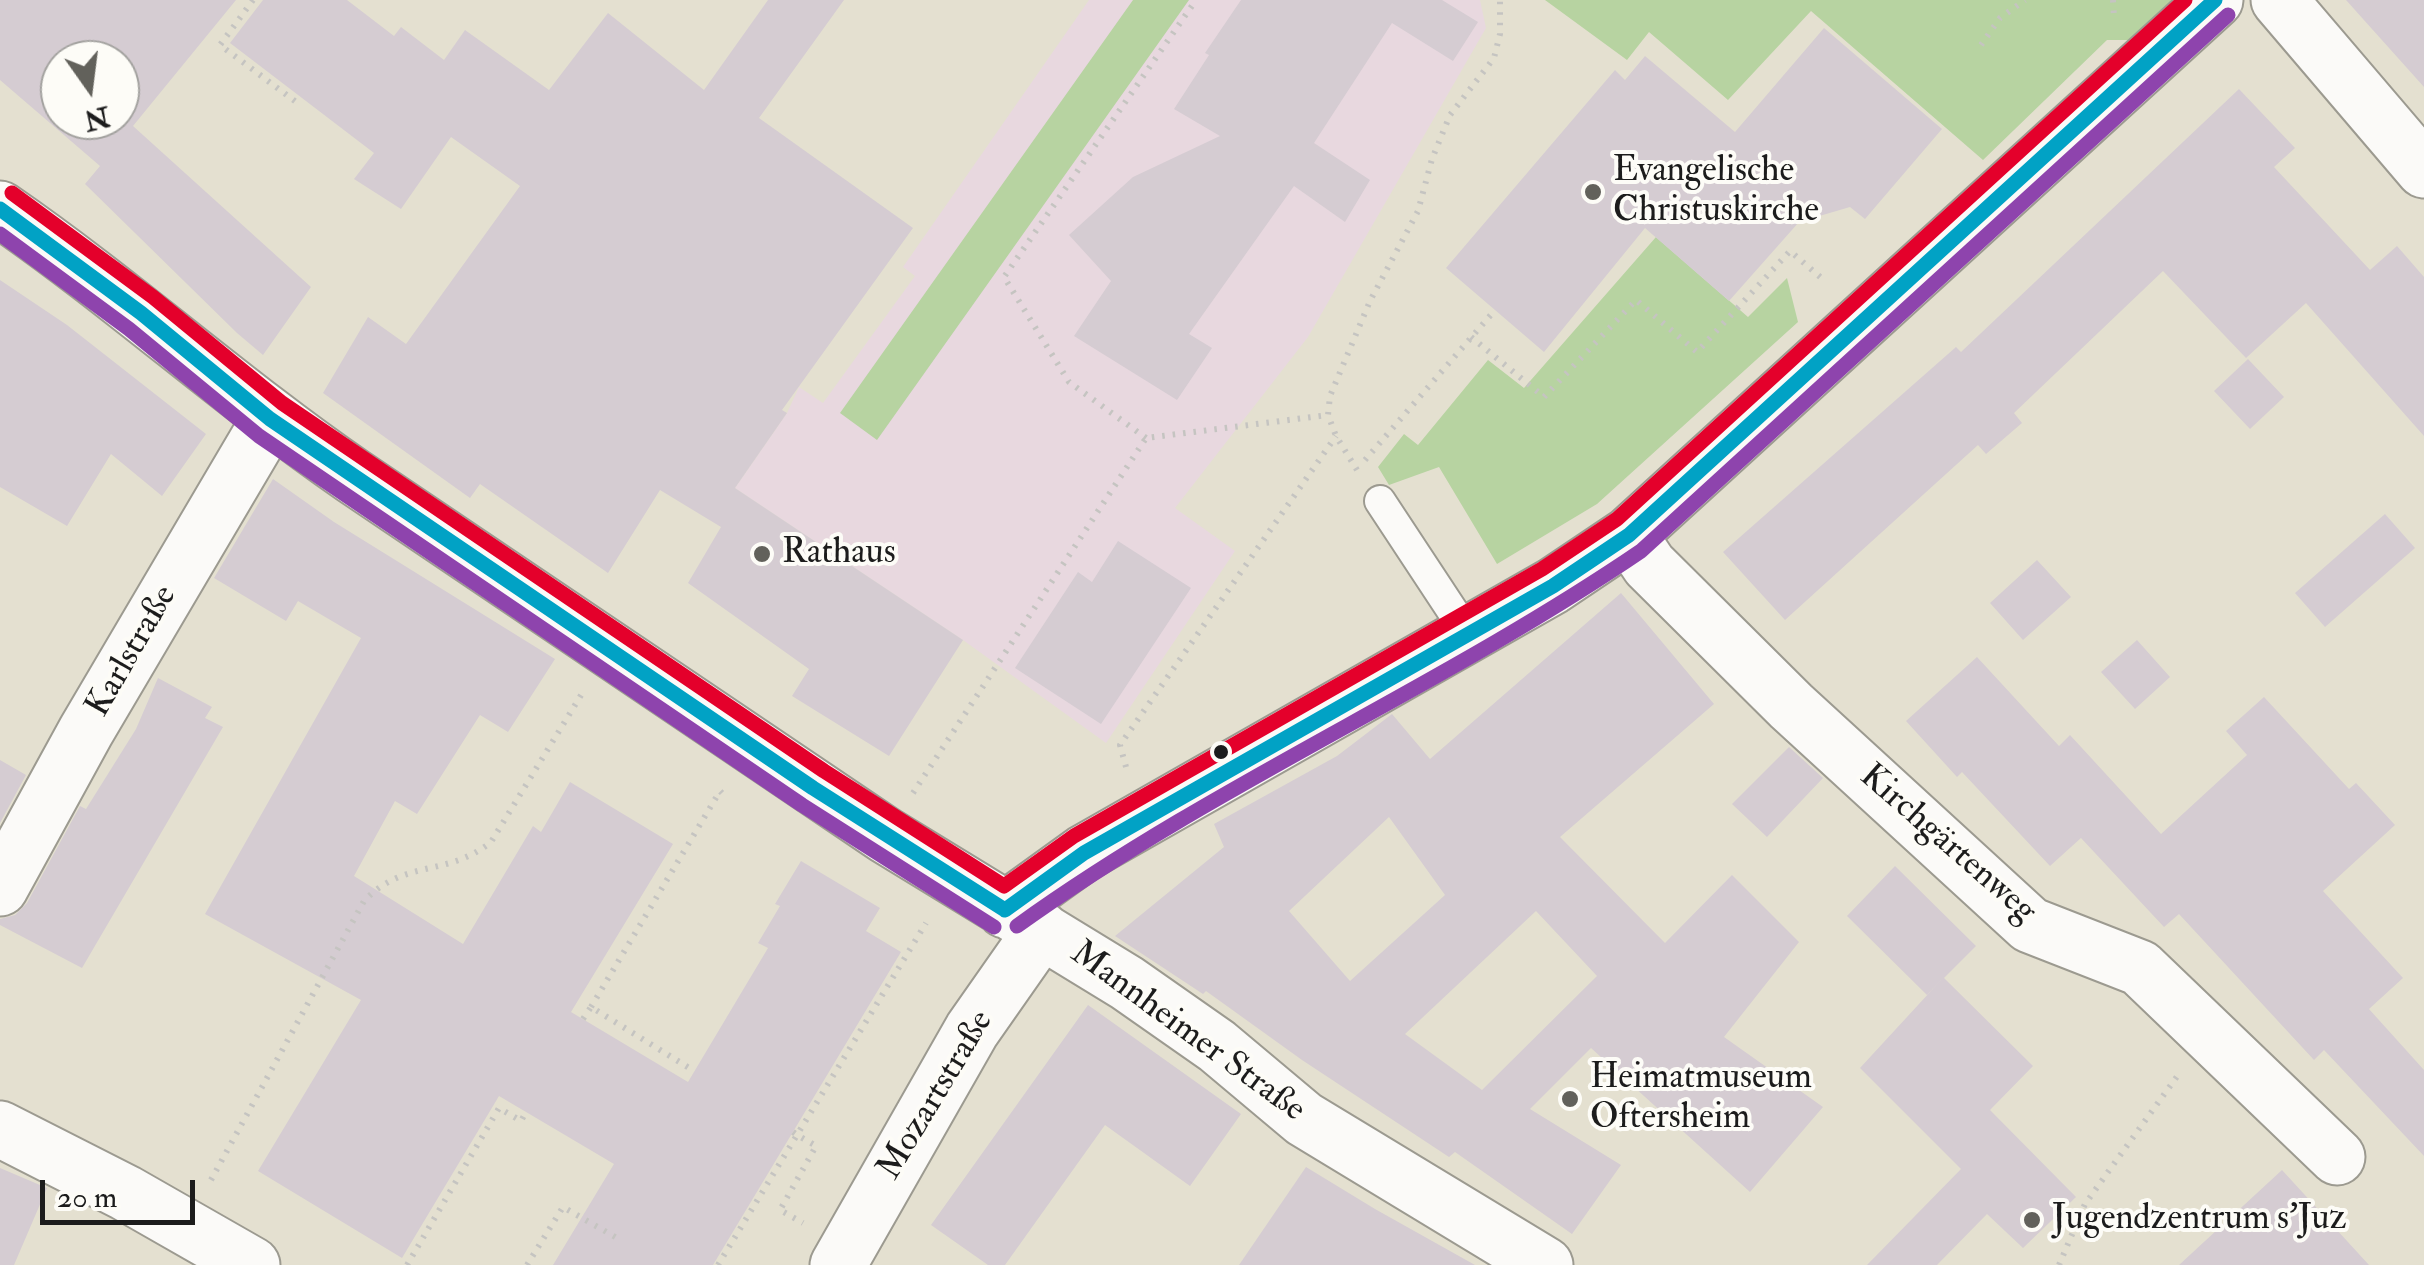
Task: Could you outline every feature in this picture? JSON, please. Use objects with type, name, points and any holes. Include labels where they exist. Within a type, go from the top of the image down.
[{"type":"street","name":"Mozartstraße","points":[[842,1257],[972,1030],[1024,920],[1084,852],[1566,578],[1629,535],[2215,0]]},
{"type":"street","points":[[2279,0],[2424,170]]},
{"type":"street","name":"Mannheimer Straße","points":[[0,209],[141,313],[270,418],[885,835],[1128,983],[1304,1118],[1545,1265]]},
{"type":"street","name":"Karlstraße","points":[[0,888],[86,732],[270,418]]},
{"type":"street","name":"Kirchgärtenweg","points":[[1629,535],[1649,565],[1791,706],[2030,925],[2140,968],[2337,1156]]},
{"type":"street","points":[[0,1129],[126,1194],[221,1252]]},
{"type":"lane","points":[[1380,501],[1467,633]]},
{"type":"path","points":[[254,0],[220,45],[296,102]]},
{"type":"path","points":[[1196,0],[1004,278],[1069,382],[1146,438],[1328,414]]},
{"type":"path","points":[[1380,501],[1336,436],[1328,414],[1330,396],[1370,300],[1418,211],[1450,115],[1494,58],[1500,34],[1500,0]]},
{"type":"path","points":[[1981,44],[2000,18],[2025,0]]},
{"type":"path","points":[[1471,337],[1544,398],[1636,300],[1697,352],[1790,251],[1868,318]]},
{"type":"path","points":[[1357,469],[1495,310]]},
{"type":"path","points":[[1131,783],[1120,746],[1336,436]]},
{"type":"path","points":[[885,835],[1146,438]]},
{"type":"path","points":[[221,1252],[364,901],[379,885],[399,875],[452,866],[491,842],[609,649]]},
{"type":"path","points":[[583,1019],[720,792],[736,801]]},
{"type":"path","points":[[718,1265],[929,918]]},
{"type":"path","points":[[591,1007],[694,1071]]},
{"type":"path","points":[[2059,1265],[2084,1204],[2208,1034]]},
{"type":"path","points":[[407,1265],[499,1108],[521,1121],[526,1112]]},
{"type":"path","points":[[795,1133],[816,1146],[780,1210],[842,1257]]},
{"type":"path","points":[[527,1265],[563,1207],[617,1238]]},
{"type":"shaded area","points":[[1089,0],[1480,0],[1486,28],[1308,337],[1175,508],[1235,551],[1106,743],[963,640],[735,488],[787,413],[799,387],[823,403],[915,276],[903,267]]},
{"type":"green space","points":[[1133,0],[1189,0],[877,440],[840,413]]},
{"type":"green space","points":[[1545,0],[2178,0],[2128,40],[2107,40],[1983,160],[1811,11],[1728,100],[1649,32],[1627,60]]},
{"type":"green space","points":[[1656,237],[1748,317],[1787,278],[1798,322],[1597,504],[1497,564],[1439,467],[1389,485],[1378,467],[1404,434],[1418,445],[1488,360],[1524,388]]},
{"type":"building","points":[[0,0],[236,0],[140,117],[140,40],[40,40],[40,114],[0,80]]},
{"type":"building","points":[[263,0],[347,0],[394,36],[401,27],[444,60],[465,30],[549,90],[608,13],[704,90],[768,0],[844,0],[759,118],[913,228],[782,410],[787,413],[735,488],[963,640],[889,756],[792,696],[809,669],[688,583],[721,527],[660,490],[608,573],[480,484],[470,498],[323,393],[368,317],[406,344],[520,186],[451,137],[401,209],[354,179],[374,153],[230,43]]},
{"type":"building","points":[[1241,0],[1442,0],[1478,22],[1453,61],[1392,23],[1314,143],[1370,180],[1345,222],[1294,186],[1189,334],[1212,348],[1177,400],[1074,336],[1111,281],[1069,235],[1133,177],[1220,136],[1174,109]]},
{"type":"building","points":[[2346,0],[2424,0],[2424,87]]},
{"type":"building","points":[[1824,28],[1942,129],[1865,219],[1850,207],[1799,222],[1729,301],[1645,228],[1544,352],[1446,268],[1615,70],[1625,80],[1645,56],[1735,132]]},
{"type":"building","points":[[2239,89],[2295,148],[2274,167],[2370,270],[2397,246],[2424,277],[2424,436],[2306,303],[2246,358],[2163,271],[2014,413],[2022,423],[1986,454],[1978,445],[1785,620],[1723,552],[1956,347],[1961,352]]},
{"type":"building","points":[[140,132],[311,287],[263,355],[85,184],[100,166],[70,140],[140,140]]},
{"type":"building","points":[[0,280],[67,325],[206,434],[162,496],[111,454],[67,526],[0,487]]},
{"type":"building","points":[[2248,359],[2284,397],[2250,429],[2214,391]]},
{"type":"building","points":[[273,479],[334,522],[555,659],[508,732],[480,715],[417,814],[395,801],[354,876],[463,944],[533,826],[541,832],[570,782],[673,844],[571,1012],[688,1082],[768,948],[758,943],[780,906],[775,904],[801,861],[880,908],[866,931],[901,952],[713,1265],[553,1265],[614,1164],[499,1096],[402,1258],[258,1171],[361,1000],[205,914],[361,638],[298,601],[286,621],[214,578]]},
{"type":"building","points":[[2385,514],[2415,548],[2325,627],[2295,593]]},
{"type":"building","points":[[1118,541],[1191,588],[1101,724],[1015,668],[1078,572],[1092,582]]},
{"type":"building","points":[[2037,560],[2071,597],[2023,640],[1990,603]]},
{"type":"building","points":[[1621,593],[1714,704],[1560,837],[1665,943],[1732,875],[1799,942],[1724,1037],[1823,1107],[1750,1192],[1591,1048],[1530,1109],[1621,1165],[1572,1234],[1455,1152],[1449,1157],[1206,991],[1203,994],[1115,936],[1224,847],[1214,824],[1337,756],[1392,714],[1430,759]],"holes":[[[1389,817],[1445,895],[1350,981],[1289,911]],[[1536,911],[1597,976],[1482,1090],[1405,1034]]]},
{"type":"building","points":[[2137,640],[2170,677],[2135,709],[2101,672]]},
{"type":"building","points":[[1977,657],[2059,746],[2070,735],[2161,834],[2247,755],[2226,731],[2264,697],[2349,789],[2356,783],[2395,825],[2323,891],[2403,978],[2369,1009],[2424,1070],[2424,1156],[2324,1050],[2314,1060],[2179,914],[2164,927],[2081,838],[2050,866],[1962,772],[1957,777],[1906,721]]},
{"type":"building","points":[[158,678],[212,707],[205,718],[223,727],[82,968],[0,925],[0,919],[15,915],[27,903],[80,806],[86,809],[136,729]]},
{"type":"building","points":[[1789,747],[1823,778],[1767,837],[1732,804]]},
{"type":"building","points":[[0,760],[26,775],[0,823]]},
{"type":"building","points":[[1895,866],[1976,946],[1944,978],[2033,1066],[1990,1110],[2076,1197],[2023,1248],[1987,1214],[1937,1265],[1867,1265],[1961,1169],[1860,1068],[1942,979],[1927,995],[1847,916]]},
{"type":"building","points":[[1088,1005],[1241,1114],[1190,1186],[1105,1125],[1005,1265],[988,1265],[931,1225]]},
{"type":"building","points":[[1306,1167],[1375,1209],[1475,1265],[1239,1265]]},
{"type":"building","points":[[0,1168],[47,1188],[14,1265],[0,1265]]},
{"type":"building","points":[[2282,1170],[2369,1265],[2179,1265]]},
{"type":"transit line","points":[[12,193],[153,297],[282,403],[824,771],[1004,886],[1074,836],[1542,569],[1617,519],[2185,0]]},
{"type":"transit line","points":[[1005,910],[1084,853],[1553,586],[1629,535],[2215,0]]},
{"type":"transit line","points":[[1017,926],[1169,827],[1565,601],[1641,551],[2228,15]]},
{"type":"transit line","points":[[0,209],[141,313],[270,419],[813,788],[1005,910]]},
{"type":"transit line","points":[[0,234],[129,329],[259,436],[802,805],[994,927]]},
{"type":"place","name":"Evangelische Christuskirche","points":[[1593,192]]},
{"type":"place","name":"Rathaus","points":[[762,554]]},
{"type":"place","name":"Heimatmuseum Oftersheim","points":[[1570,1099]]},
{"type":"place","name":"Jugendzentrum s'Juz","points":[[2032,1220]]}]
